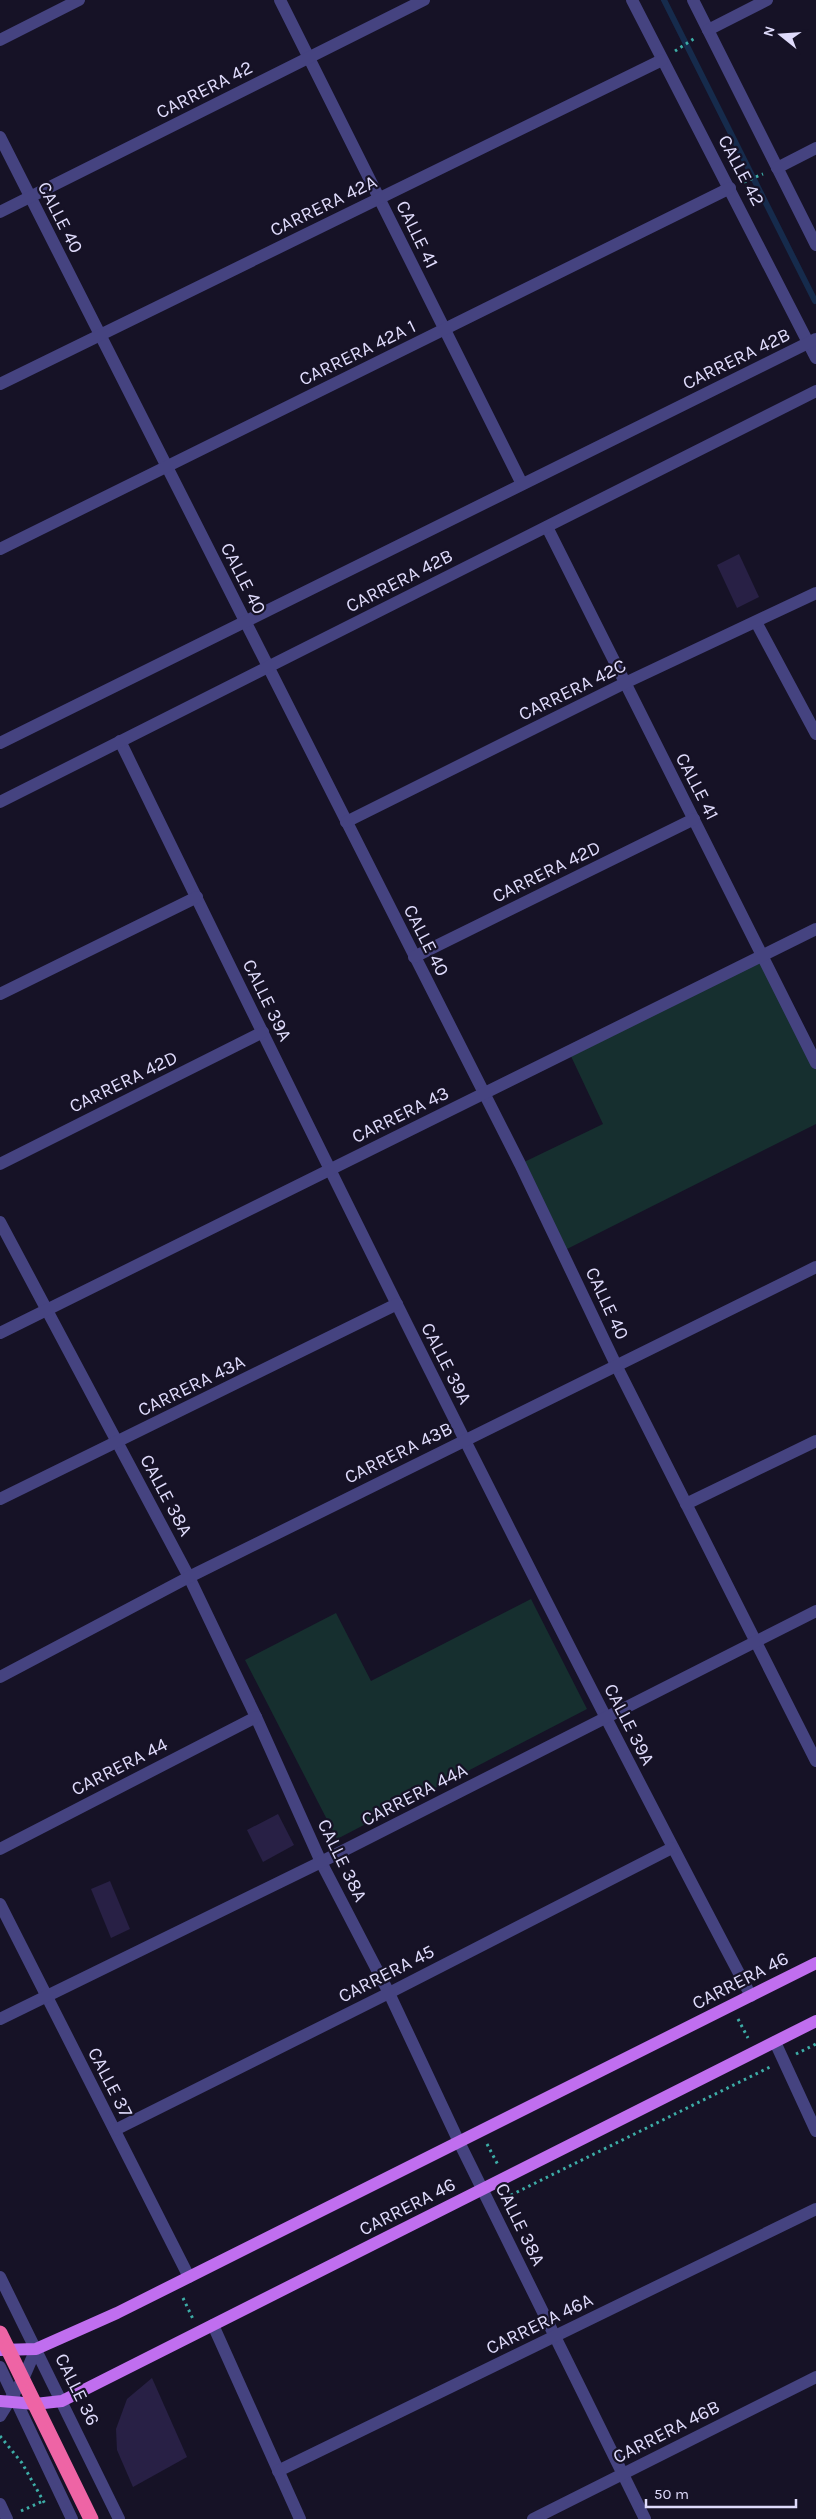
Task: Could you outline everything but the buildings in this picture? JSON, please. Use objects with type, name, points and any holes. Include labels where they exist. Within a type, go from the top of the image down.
[{"type":"highway","points":[[0,2333],[5,2350],[22,2378],[91,2519]]},
{"type":"main road","name":"CARRERA 46","points":[[5,2350],[36,2349],[189,2277],[816,1963]]},
{"type":"main road","name":"CARRERA 46","points":[[10,2400],[35,2404],[62,2401],[816,2021]]},
{"type":"street","points":[[0,40],[80,0]]},
{"type":"street","name":"CALLE 41","points":[[280,0],[522,484]]},
{"type":"street","name":"CARRERA 42","points":[[0,212],[424,0]]},
{"type":"street","name":"CALLE 42","points":[[632,0],[662,60],[735,186],[812,341],[816,358]]},
{"type":"street","name":"CALLE 42","points":[[693,0],[703,33],[778,168],[816,245]]},
{"type":"street","points":[[703,33],[767,0]]},
{"type":"street","name":"CARRERA 42A","points":[[0,384],[662,60]]},
{"type":"street","name":"CALLE 40","points":[[0,137],[563,1251],[617,1367],[816,1761]]},
{"type":"street","points":[[778,168],[816,148]]},
{"type":"street","name":"CARRERA 42A 1","points":[[0,549],[735,186]]},
{"type":"street","name":"CARRERA 42B","points":[[0,744],[812,341]]},
{"type":"street","name":"CARRERA 42B","points":[[0,802],[816,391]]},
{"type":"street","name":"CALLE 41","points":[[547,526],[816,1063]]},
{"type":"street","name":"CARRERA 42C","points":[[346,822],[625,683],[816,593]]},
{"type":"street","points":[[756,622],[816,734]]},
{"type":"street","name":"CALLE 39A","points":[[120,742],[465,1440],[605,1718],[750,1996]]},
{"type":"street","name":"CARRERA 42D","points":[[414,957],[694,819]]},
{"type":"street","points":[[0,994],[197,897]]},
{"type":"street","name":"CARRERA 43","points":[[0,1333],[816,929]]},
{"type":"street","name":"CARRERA 42D","points":[[0,1164],[263,1032]]},
{"type":"street","name":"CALLE 38A","points":[[0,1222],[45,1310],[118,1442],[189,1577],[256,1717],[321,1862],[389,1993],[459,2142],[645,2519]]},
{"type":"street","name":"CARRERA 43B","points":[[0,1676],[189,1577],[816,1268]]},
{"type":"street","name":"CARRERA 43A","points":[[0,1499],[397,1304]]},
{"type":"street","points":[[686,1504],[816,1442]]},
{"type":"street","name":"CARRERA 44A","points":[[0,2018],[321,1862],[755,1640],[816,1611]]},
{"type":"street","name":"CARRERA 44","points":[[0,1849],[256,1717]]},
{"type":"street","name":"CARRERA 45","points":[[115,2130],[389,1993],[672,1848]]},
{"type":"street","name":"CALLE 37","points":[[0,1904],[189,2277]]},
{"type":"street","points":[[775,2042],[816,2131]]},
{"type":"street","name":"CARRERA 46A","points":[[278,2471],[816,2209]]},
{"type":"street","name":"CALLE 36","points":[[0,2277],[119,2519]]},
{"type":"street","points":[[213,2325],[300,2519]]},
{"type":"street","points":[[0,2416],[36,2349]]},
{"type":"street","points":[[0,2367],[10,2400],[72,2519]]},
{"type":"street","name":"CARRERA 46B","points":[[533,2519],[816,2377]]},
{"type":"street","points":[[0,2504],[7,2518]]},
{"type":"path","points":[[674,52],[703,33]]},
{"type":"path","points":[[735,186],[764,174]]},
{"type":"path","points":[[732,2005],[763,2070]]},
{"type":"path","points":[[481,2131],[512,2195]]},
{"type":"path","points":[[176,2283],[199,2332]]},
{"type":"path","points":[[0,2436],[22,2463],[46,2507]]},
{"type":"path","points":[[7,2518],[43,2500]]},
{"type":"green space","points":[[762,956],[816,1063],[816,1124],[563,1251],[520,1164],[603,1124],[569,1052]]},
{"type":"green space","points":[[531,1599],[587,1709],[337,1839],[245,1660],[336,1613],[371,1681]]},
{"type":"waterway","points":[[664,0],[815,301]]}]
